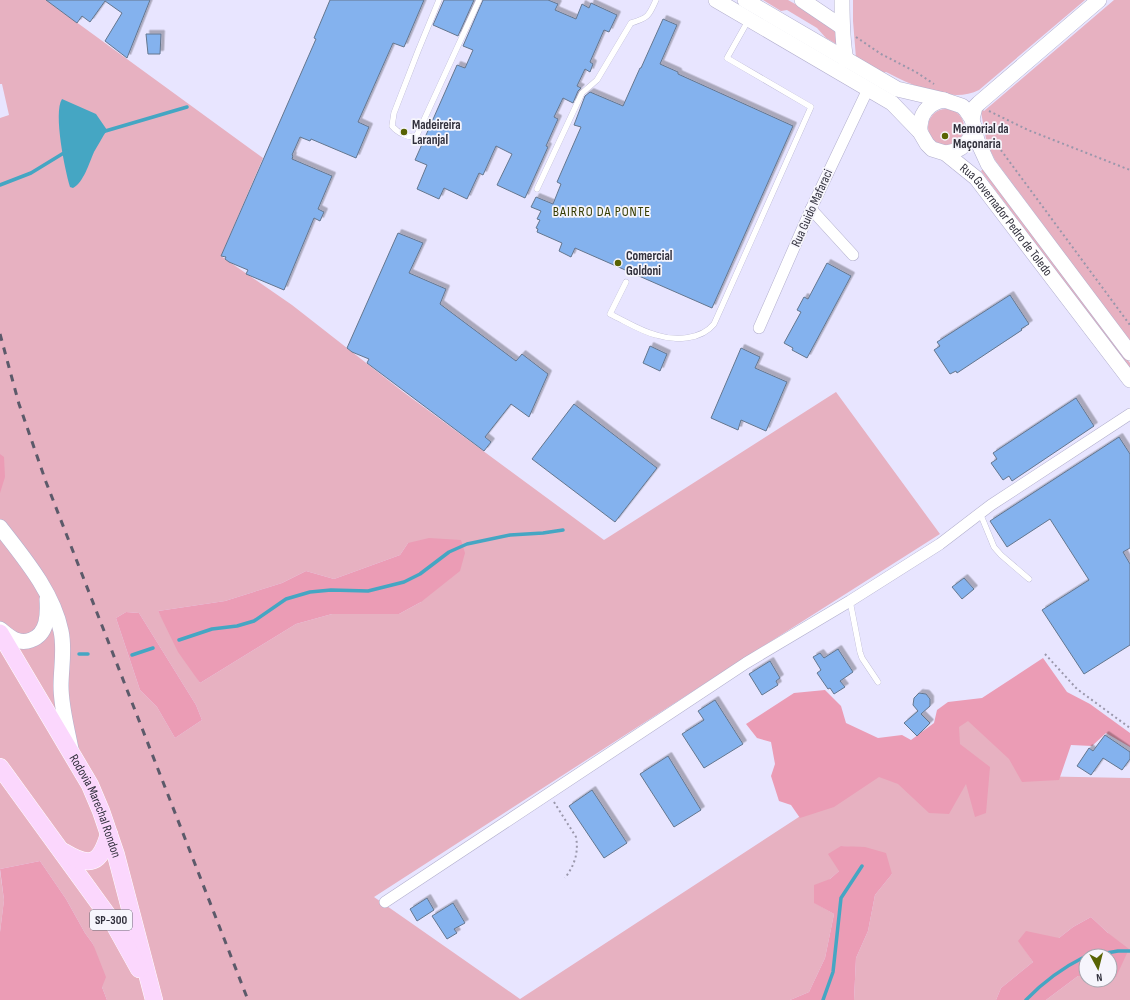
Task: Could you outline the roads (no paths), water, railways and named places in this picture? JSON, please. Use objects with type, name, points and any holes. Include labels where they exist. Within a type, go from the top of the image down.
[{"type":"main road","name":"Rua Governador Pedro de Toledo","points":[[716,0],[892,103],[920,132],[927,144],[932,149],[945,153],[971,172],[1130,380]]},
{"type":"main road","points":[[745,0],[897,89],[951,102]]},
{"type":"main road","points":[[802,0],[842,27]]},
{"type":"main road","points":[[842,0],[842,27],[846,60]]},
{"type":"main road","points":[[945,153],[956,151],[965,145],[971,138],[975,107],[979,103],[1099,0]]},
{"type":"main road","points":[[920,132],[920,121],[924,112],[935,102],[979,103]]},
{"type":"main road","name":"Rua Governador Pedro de Toledo","points":[[951,102],[966,110],[973,122],[977,140],[988,164],[1130,353]]},
{"type":"main road","points":[[0,527],[21,554],[47,594],[54,609],[61,632],[62,703],[72,755]]},
{"type":"main road","points":[[0,629],[17,641],[27,642],[36,639],[45,627],[48,608],[47,594]]},
{"type":"main road","name":"Rodovia Marechal Rondon","points":[[0,633],[90,785],[109,834],[154,998]]},
{"type":"main road","name":"Rodovia Marechal Rondon","points":[[0,766],[114,924],[154,998]]},
{"type":"main road","points":[[61,850],[76,859],[90,861],[96,859],[102,853],[109,834]]},
{"type":"street","name":"Rua Guido Mafaraci","points":[[759,328],[811,209],[868,89]]},
{"type":"street","points":[[811,209],[853,255]]},
{"type":"street","points":[[385,902],[746,663],[850,601],[940,544],[990,505],[1130,414]]},
{"type":"lane","points":[[439,0],[394,113],[392,126],[394,129],[411,137],[417,135],[478,0]]},
{"type":"lane","points":[[537,189],[582,93],[597,80],[631,23],[644,19],[648,16],[656,0]]},
{"type":"lane","points":[[626,282],[610,314],[655,335],[667,338],[687,338],[701,334],[710,330],[714,324],[811,107],[727,58],[749,19]]},
{"type":"lane","points":[[980,513],[994,547],[1029,579]]},
{"type":"lane","points":[[850,601],[862,658],[878,682]]},
{"type":"water","points":[[62,99],[96,114],[107,130],[94,152],[83,177],[73,188],[70,187],[68,179],[59,129],[60,106]]},
{"type":"waterway","points":[[102,132],[187,107]]},
{"type":"waterway","points":[[0,185],[31,173],[67,151]]},
{"type":"waterway","points":[[179,640],[212,629],[237,626],[254,621],[286,599],[310,592],[331,590],[368,591],[404,582],[420,574],[449,552],[467,544],[510,535],[563,530]]},
{"type":"waterway","points":[[132,655],[153,648]]},
{"type":"waterway","points":[[79,654],[88,654]]},
{"type":"waterway","points":[[823,1000],[833,972],[841,898],[862,866]]},
{"type":"waterway","points":[[1118,951],[1130,951]]},
{"type":"waterway","points":[[1026,1000],[1054,975],[1078,960]]},
{"type":"railway","points":[[0,334],[19,404],[46,482],[248,1000]]},
{"type":"place","name":"Madeireira Laranjal","points":[[404,132]]},
{"type":"place","name":"Memorial da Maçonaria","points":[[945,136]]},
{"type":"place","name":"Comercial Goldoni","points":[[618,263]]},
{"type":"district","name":"BAIRRO DA PONTE","points":[[602,211]]}]
